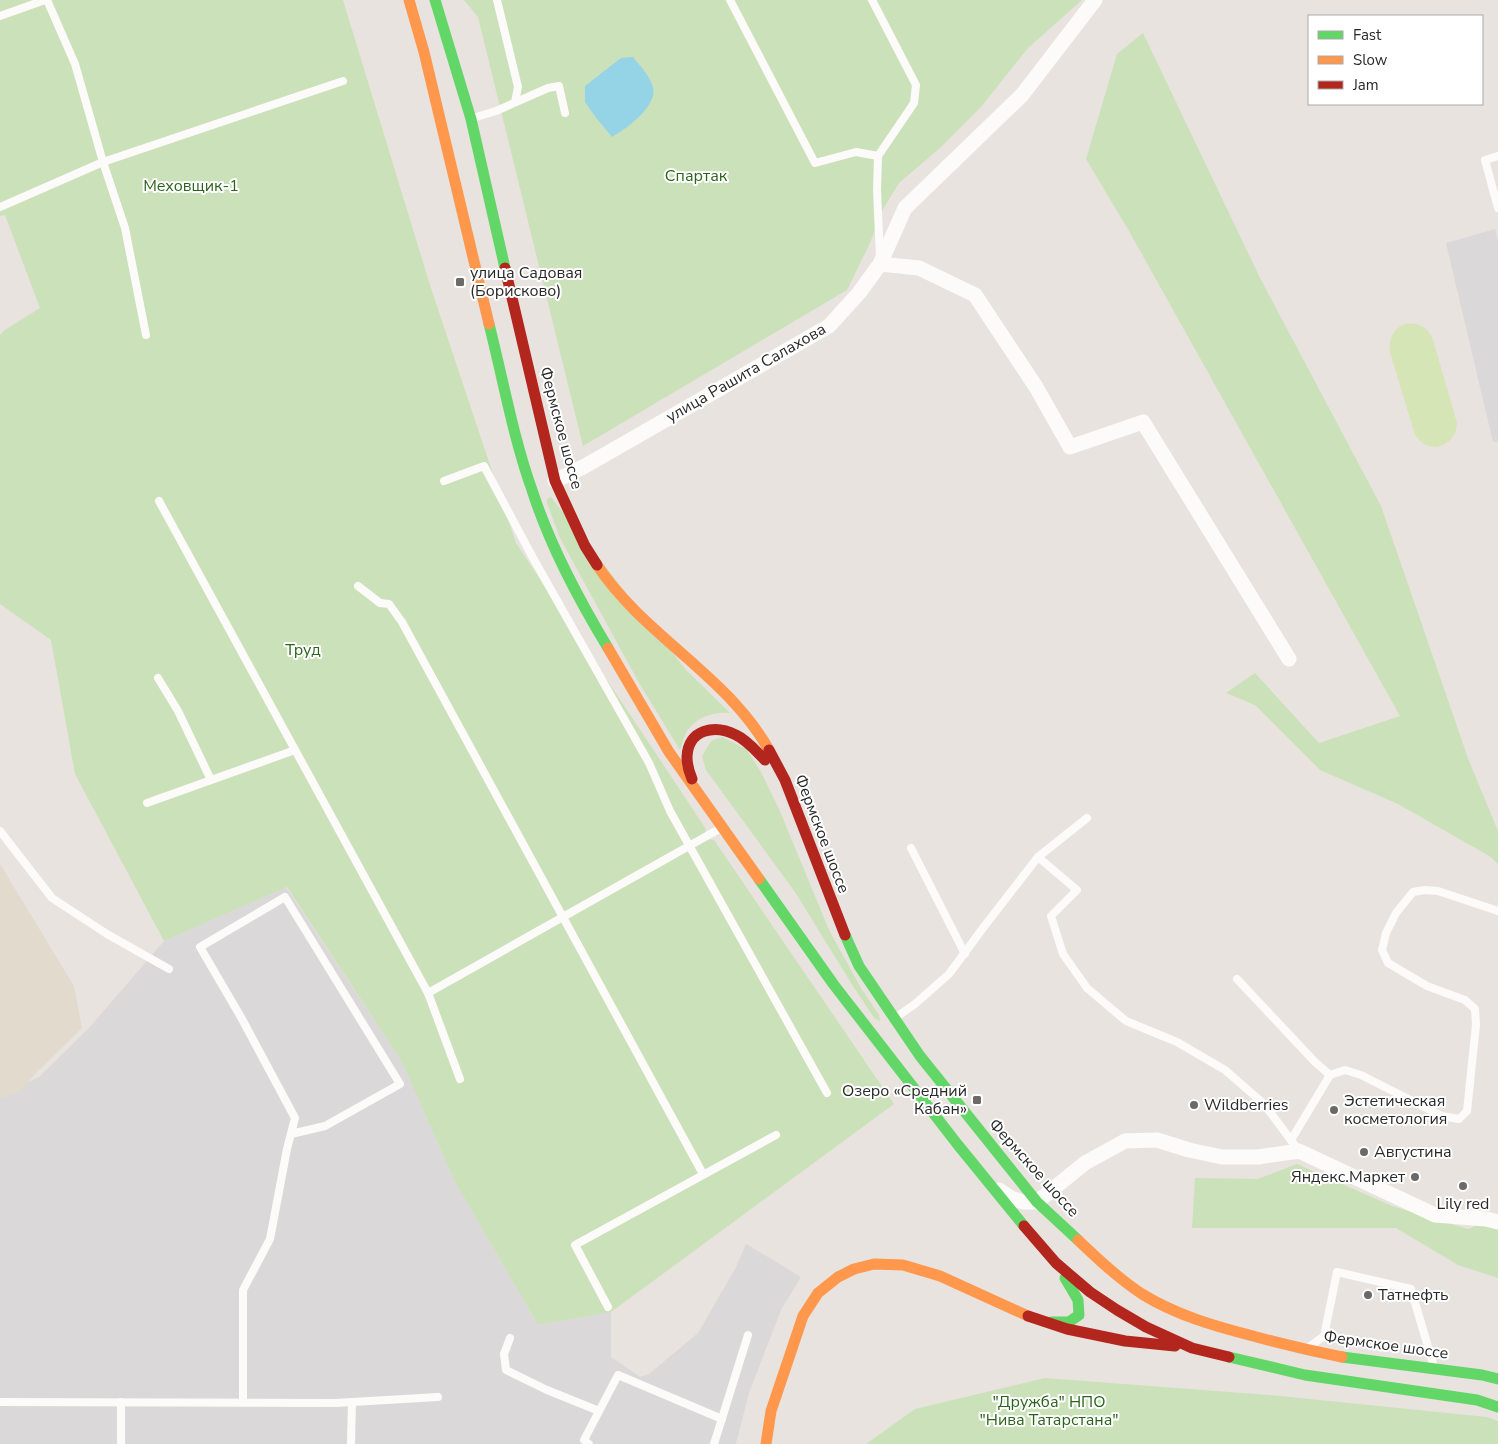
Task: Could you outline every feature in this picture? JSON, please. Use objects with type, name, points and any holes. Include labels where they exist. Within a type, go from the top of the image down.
[{"type":"main road","name":"Фермское шоссе","points":[[409,0],[424,52],[524,467],[543,486],[581,538],[602,572],[622,597],[644,620],[717,686],[748,720],[767,747],[785,780],[841,927],[859,966],[920,1056],[962,1110],[1037,1202],[1108,1268],[1141,1293],[1168,1308],[1212,1325],[1305,1350],[1350,1359],[1482,1375],[1498,1379]]},
{"type":"main road","name":"Фермское шоссе","points":[[435,0],[471,119],[536,403],[543,486],[551,541],[584,607],[669,752],[834,985],[1025,1228],[1056,1263],[1090,1292],[1117,1310],[1146,1327],[1192,1348],[1305,1375],[1477,1400],[1498,1406]]},
{"type":"main road","points":[[695,789],[686,754],[690,743],[708,729],[736,734],[748,743],[785,780]]},
{"type":"main road","name":"Фермское шоссе","points":[[1050,1322],[1069,1322],[1080,1315],[1081,1309],[1056,1263]]},
{"type":"main road","points":[[766,1444],[771,1410],[803,1316],[818,1293],[838,1277],[854,1269],[874,1264],[903,1265],[940,1276],[1020,1313],[1067,1328],[1125,1341],[1192,1348]]},
{"type":"street","name":"улица Рашита Салахова","points":[[543,486],[584,466],[829,326],[859,293],[880,264],[904,208],[1022,95],[1095,0]]},
{"type":"street","points":[[880,264],[918,268],[975,295],[1036,387],[1070,447],[1143,422],[1289,659]]},
{"type":"street","points":[[991,1185],[1012,1198],[1023,1202],[1037,1202],[1085,1163],[1125,1141],[1157,1140],[1188,1150],[1222,1157],[1258,1157],[1295,1146],[1435,1215],[1486,1219],[1498,1222]]},
{"type":"lane","points":[[0,16],[46,0],[76,64],[103,162],[125,228],[146,335]]},
{"type":"lane","points":[[497,0],[518,87],[515,102]]},
{"type":"lane","points":[[730,0],[815,163],[856,152],[878,156]]},
{"type":"lane","points":[[872,0],[916,85],[914,102],[878,156],[877,190],[880,264]]},
{"type":"lane","points":[[0,207],[103,162],[343,81]]},
{"type":"lane","points":[[471,119],[496,111],[548,88],[559,86],[565,113]]},
{"type":"lane","points":[[1498,156],[1485,160],[1498,208]]},
{"type":"lane","points":[[444,481],[484,466],[533,558],[650,763],[670,810],[827,1093]]},
{"type":"lane","points":[[159,501],[428,993],[460,1079]]},
{"type":"lane","points":[[358,586],[380,603],[389,604],[402,622],[704,1174]]},
{"type":"lane","points":[[158,678],[178,711],[212,780]]},
{"type":"lane","points":[[147,802],[295,750]]},
{"type":"lane","points":[[894,1019],[950,974],[1038,857],[1087,818]]},
{"type":"lane","points":[[428,993],[722,827]]},
{"type":"lane","points":[[0,831],[52,898],[107,934],[169,969]]},
{"type":"lane","points":[[911,848],[965,954]]},
{"type":"lane","points":[[1038,857],[1076,890],[1051,916],[1063,954],[1087,988],[1126,1021],[1177,1042],[1225,1070],[1264,1104],[1295,1146],[1330,1076],[1345,1070],[1361,1075],[1442,1116],[1459,1119],[1467,1111],[1476,1024],[1475,1009],[1465,1000],[1427,986],[1388,963],[1382,950],[1386,933],[1412,892],[1424,890],[1438,891],[1498,911]]},
{"type":"lane","points":[[242,1402],[243,1290],[270,1239],[291,1134],[295,1118],[242,1019],[200,947],[285,897],[400,1084],[325,1126],[291,1134]]},
{"type":"lane","points":[[1237,979],[1314,1062],[1330,1076]]},
{"type":"lane","points":[[608,1307],[575,1246],[776,1135]]},
{"type":"lane","points":[[1305,1350],[1324,1336],[1337,1272],[1411,1289],[1435,1369]]},
{"type":"lane","points":[[714,1444],[748,1335]]},
{"type":"lane","points":[[510,1338],[504,1354],[506,1370],[546,1390],[599,1412]]},
{"type":"lane","points":[[589,1444],[584,1440],[618,1375],[722,1418]]},
{"type":"lane","points":[[0,1402],[352,1402],[438,1397]]},
{"type":"lane","points":[[121,1402],[121,1444]]},
{"type":"lane","points":[[352,1402],[352,1444]]},
{"type":"shaded area","points":[[1495,229],[1498,241],[1498,442],[1493,442],[1446,243]]},
{"type":"shaded area","points":[[0,864],[74,986],[82,1028],[35,1074],[20,1092],[0,1099]]},
{"type":"shaded area","points":[[286,887],[402,1062],[455,1182],[538,1325],[611,1312],[611,1357],[640,1377],[649,1374],[698,1333],[735,1269],[746,1244],[801,1277],[781,1310],[749,1393],[736,1444],[0,1444],[0,1095],[39,1077],[89,1028],[164,941]]},
{"type":"green space","name":"Труд","points":[[0,0],[343,0],[429,282],[516,543],[706,829],[704,838],[714,840],[894,1104],[611,1312],[538,1325],[455,1182],[402,1062],[287,887],[164,941],[75,774],[51,640],[0,604],[0,335],[40,308],[5,215],[0,216]]},
{"type":"green space","name":"Спартак","points":[[464,0],[1082,0],[1028,48],[981,107],[940,148],[899,183],[883,209],[870,243],[847,290],[583,446],[478,17]]},
{"type":"green space","points":[[1143,33],[1260,278],[1381,506],[1469,761],[1498,831],[1498,864],[1491,857],[1398,804],[1320,770],[1255,705],[1226,693],[1255,673],[1319,743],[1400,716],[1129,231],[1086,159],[1117,54]]},
{"type":"green space","points":[[1405,324],[1422,326],[1431,335],[1457,423],[1452,438],[1440,446],[1427,445],[1415,435],[1390,352],[1392,335]]},
{"type":"green space","points":[[551,497],[686,670],[730,713],[717,713],[698,720],[684,737],[680,750],[638,681],[560,538],[547,503],[547,499]]},
{"type":"green space","points":[[722,737],[746,749],[761,772],[779,809],[829,930],[861,988],[879,1015],[880,1021],[875,1019],[853,986],[795,892],[706,770],[702,756],[711,741]]},
{"type":"green space","points":[[1297,1164],[1392,1206],[1468,1229],[1498,1217],[1498,1278],[1458,1265],[1396,1228],[1192,1228],[1195,1178],[1258,1179]]},
{"type":"green space","name":"\"Дружба\" НПО \"Нива Татарстана\"","points":[[1045,1378],[1269,1395],[1487,1417],[1498,1421],[1498,1444],[866,1444],[915,1409]]},
{"type":"water","points":[[633,57],[650,79],[653,87],[651,102],[640,116],[612,137],[585,102],[585,86],[621,58]]},
{"type":"traffic: fast","points":[[435,0],[471,119],[505,268]]},
{"type":"traffic: fast","points":[[489,324],[519,449],[539,511],[566,571],[608,648]]},
{"type":"traffic: fast","points":[[759,879],[834,985],[958,1145],[1024,1226]]},
{"type":"traffic: fast","points":[[845,935],[859,966],[920,1056],[1037,1202],[1078,1240]]},
{"type":"traffic: fast","points":[[1051,1322],[1069,1322],[1079,1315],[1078,1300],[1065,1278]]},
{"type":"traffic: fast","points":[[1229,1357],[1305,1375],[1477,1400],[1498,1407]]},
{"type":"traffic: fast","points":[[1342,1357],[1482,1375],[1498,1379]]},
{"type":"traffic: slow","points":[[409,0],[424,52],[489,324]]},
{"type":"traffic: slow","points":[[597,565],[616,590],[638,613],[731,699],[751,723],[769,750]]},
{"type":"traffic: slow","points":[[608,648],[669,752],[759,879]]},
{"type":"traffic: slow","points":[[1078,1240],[1125,1282],[1168,1308],[1224,1328],[1286,1345],[1342,1357]]},
{"type":"traffic: slow","points":[[766,1444],[771,1411],[803,1316],[818,1293],[838,1277],[854,1269],[874,1264],[903,1265],[940,1276],[1028,1316]]},
{"type":"traffic: jam","points":[[505,268],[555,481],[585,546],[597,565]]},
{"type":"traffic: jam","points":[[692,779],[687,762],[689,748],[692,740],[704,731],[720,730],[736,735],[748,743],[765,760]]},
{"type":"traffic: jam","points":[[769,750],[785,780],[845,935]]},
{"type":"traffic: jam","points":[[1024,1226],[1056,1263],[1090,1292],[1117,1310],[1146,1327],[1192,1348],[1229,1357]]},
{"type":"traffic: jam","points":[[1028,1316],[1067,1329],[1125,1341],[1175,1346]]},
{"type":"place","name":"улица Садовая (Борисково)","points":[[460,282]]},
{"type":"place","name":"Озеро «Средний Кабан»","points":[[977,1100]]},
{"type":"place","name":"Wildberries","points":[[1194,1105]]},
{"type":"place","name":"Эстетическая косметология","points":[[1334,1110]]},
{"type":"place","name":"Августина","points":[[1364,1152]]},
{"type":"place","name":"Яндекс.Маркет","points":[[1415,1177]]},
{"type":"place","name":"Lily red","points":[[1463,1186]]},
{"type":"place","name":"Татнефть","points":[[1368,1295]]},
{"type":"park label","name":"Меховщик-1","points":[[191,186]]}]
